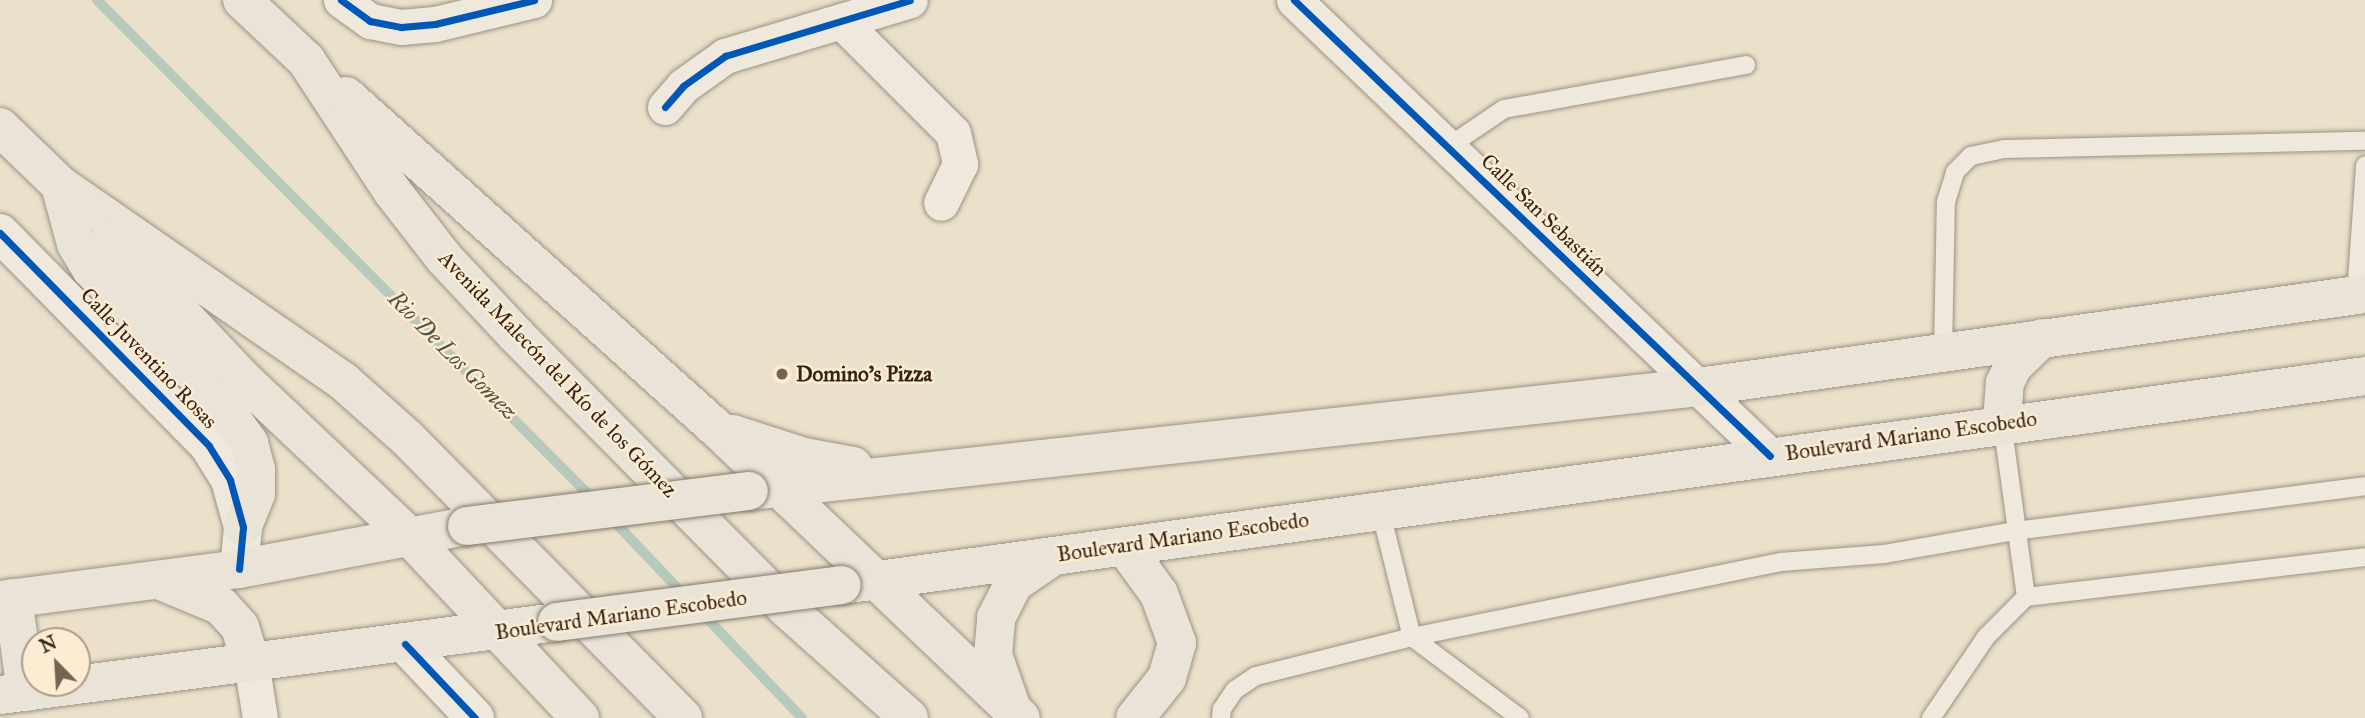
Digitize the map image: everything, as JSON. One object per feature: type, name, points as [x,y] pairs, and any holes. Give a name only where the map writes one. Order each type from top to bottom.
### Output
[{"type":"main road","name":"Avenida Malecón del Río de los Gómez","points":[[242,0],[306,60],[392,191],[444,258],[786,608],[909,718]]},
{"type":"main road","points":[[306,60],[713,425],[764,488],[858,583],[1017,715]]},
{"type":"main road","points":[[0,127],[60,186],[243,379],[409,536],[580,718]]},
{"type":"main road","points":[[60,186],[76,244],[91,269],[215,395],[249,443],[256,469],[256,494],[243,527]]},
{"type":"main road","points":[[60,186],[343,381],[408,439],[683,718]]},
{"type":"main road","points":[[13,693],[6,599],[239,569],[467,526],[900,471],[1698,387],[2360,294]]},
{"type":"main road","points":[[2002,422],[2005,383],[2013,366],[2042,338]]},
{"type":"main road","name":"Boulevard Mariano Escobedo","points":[[13,693],[858,583],[1063,552],[1125,547],[2002,422],[2365,376]]},
{"type":"main road","points":[[713,425],[804,457],[900,471]]},
{"type":"main road","points":[[1125,547],[1159,594],[1177,643],[1167,678],[1135,718]]},
{"type":"main road","points":[[1017,715],[993,655],[996,618],[1003,599],[1025,571],[1063,552]]},
{"type":"main road","points":[[154,579],[221,606],[240,627],[251,662]]},
{"type":"street","points":[[341,0],[370,21],[401,27],[435,24],[534,0]]},
{"type":"street","points":[[665,107],[683,86],[725,55],[910,0]]},
{"type":"street","name":"Calle San Sebastián","points":[[1294,0],[1770,456]]},
{"type":"street","points":[[841,21],[953,133],[960,164],[941,203]]},
{"type":"street","name":"Calle Juventino Rosas","points":[[0,233],[183,414],[230,480],[243,527],[239,569]]},
{"type":"street","points":[[405,644],[475,718]]},
{"type":"street","points":[[251,662],[260,718]]},
{"type":"lane","points":[[1448,147],[1504,109],[1746,65]]},
{"type":"lane","points":[[1943,352],[1946,202],[1955,172],[1971,156],[2004,149],[2365,141]]},
{"type":"lane","points":[[2360,294],[2365,165]]},
{"type":"lane","points":[[2002,422],[2026,597]]},
{"type":"lane","points":[[1221,718],[1222,709],[1235,690],[1256,676],[1298,663],[1412,637],[1782,562],[1884,554],[2015,531],[2365,486]]},
{"type":"lane","points":[[1380,509],[1412,637],[1520,718]]},
{"type":"lane","points":[[1931,718],[1986,637],[2026,597],[2365,558]]},
{"type":"waterway","name":"Rio De Los Gomez","points":[[97,0],[596,502]]},
{"type":"waterway","name":"Rio De Los Gomez","points":[[609,516],[685,596]]},
{"type":"waterway","name":"Rio De Los Gomez","points":[[701,612],[802,718]]},
{"type":"cycle path","points":[[341,0],[370,21],[401,27],[435,24],[534,0]]},
{"type":"cycle path","points":[[665,107],[683,86],[725,56],[910,0]]},
{"type":"cycle path","points":[[1294,0],[1770,456]]},
{"type":"cycle path","points":[[0,233],[209,446],[230,480],[243,527],[239,569]]},
{"type":"cycle path","points":[[405,644],[475,718]]},
{"type":"place","name":"Domino's Pizza","points":[[782,374]]}]
